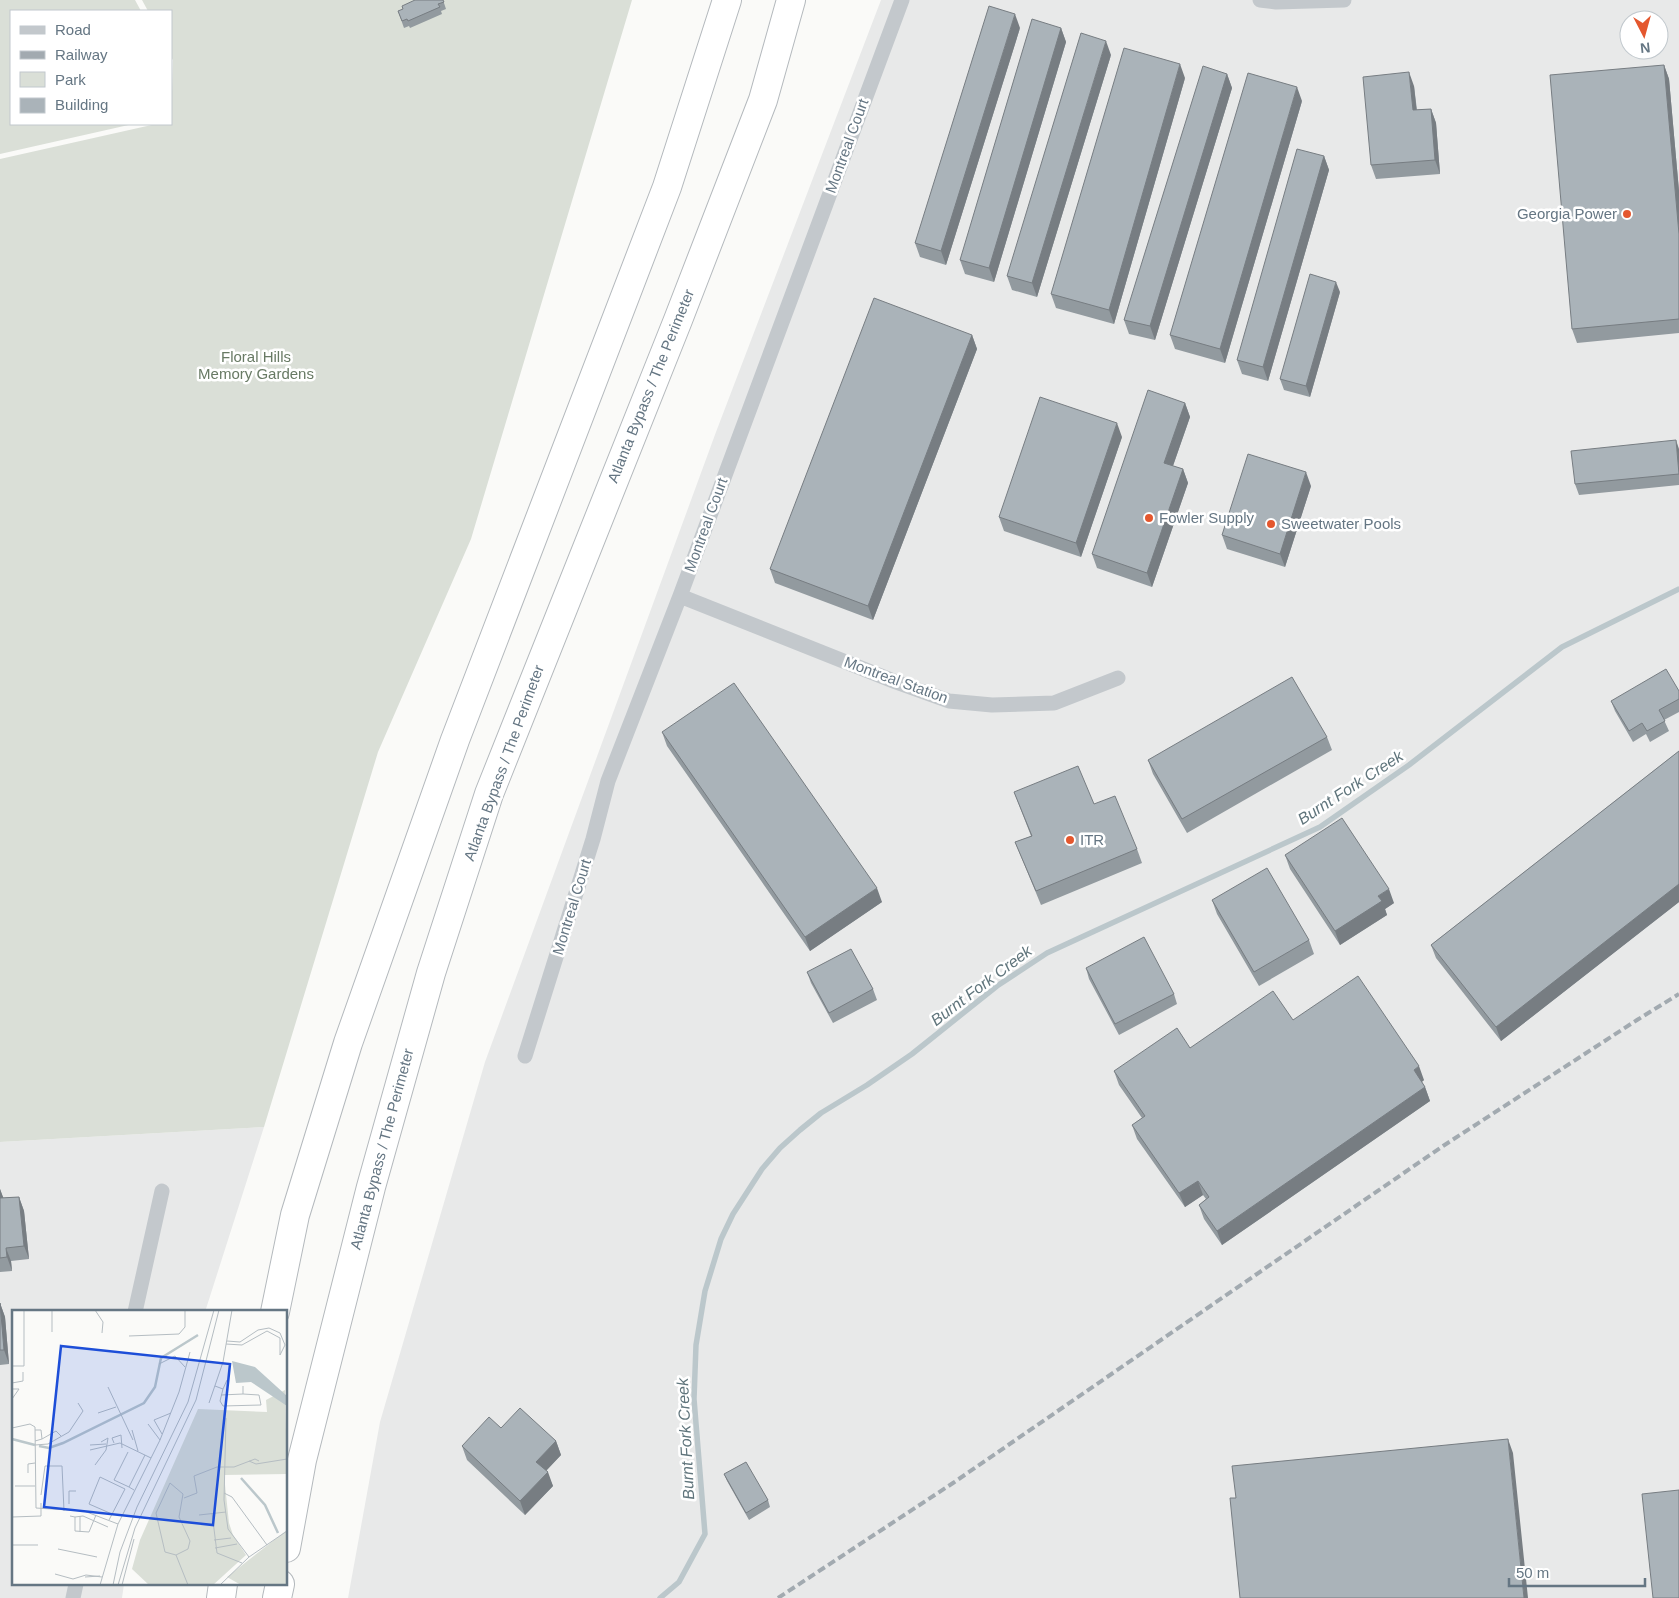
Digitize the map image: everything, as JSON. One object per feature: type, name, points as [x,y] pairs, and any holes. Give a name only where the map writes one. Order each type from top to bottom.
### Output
[{"type":"highway","points":[[275,1310],[295,1215],[348,1042],[455,740],[667,187],[727,0]]},
{"type":"highway","name":"Atlanta Bypass / The Perimeter","points":[[288,1537],[302,1460],[371,1187],[431,974],[486,804],[763,100],[791,0]]},
{"type":"street","name":"Montreal Court","points":[[525,1056],[593,839],[608,781],[680,596],[902,0]]},
{"type":"street","points":[[1260,0],[1276,2],[1344,0]]},
{"type":"street","name":"Montreal Station","points":[[680,596],[949,701],[992,705],[1054,703],[1118,678]]},
{"type":"street","points":[[135,1310],[162,1191]]},
{"type":"shaded area","points":[[881,0],[1679,0],[1679,1598],[348,1598],[380,1422],[485,1062],[716,432]]},
{"type":"shaded area","points":[[264,1127],[206,1310],[12,1310],[12,1586],[124,1586],[122,1598],[0,1598],[0,1142]]},
{"type":"green space","points":[[0,0],[135,0],[140,10],[10,10],[10,125],[129,125],[0,154]]},
{"type":"green space","name":"Floral Hills Memory Gardens","points":[[142,0],[632,0],[471,539],[378,752],[264,1127],[0,1142],[0,159],[152,125],[172,125],[172,10],[147,10]]},
{"type":"building","points":[[415,0],[443,0],[444,2],[438,4],[440,7],[408,21],[407,19],[402,21],[398,11],[403,9],[402,6]]},
{"type":"building","points":[[989,6],[1015,14],[941,251],[915,243]]},
{"type":"building","points":[[1032,19],[1061,28],[989,268],[960,260]]},
{"type":"building","points":[[1081,33],[1106,41],[1032,283],[1007,276]]},
{"type":"building","points":[[1124,48],[1180,64],[1109,310],[1051,294]]},
{"type":"building","points":[[1664,65],[1679,234],[1679,319],[1572,329],[1550,75]]},
{"type":"building","points":[[1203,66],[1227,74],[1150,326],[1124,320]]},
{"type":"building","points":[[1409,72],[1413,110],[1431,109],[1435,160],[1371,165],[1363,77]]},
{"type":"building","points":[[1248,73],[1297,87],[1220,349],[1170,335]]},
{"type":"building","points":[[1297,149],[1324,156],[1263,367],[1237,360]]},
{"type":"building","points":[[1310,274],[1336,282],[1306,386],[1280,379]]},
{"type":"building","points":[[874,298],[972,335],[868,606],[770,569]]},
{"type":"building","points":[[1148,390],[1185,403],[1164,463],[1183,469],[1147,573],[1092,554]]},
{"type":"building","points":[[1040,397],[1117,423],[1076,543],[999,517]]},
{"type":"building","points":[[1676,440],[1679,474],[1575,484],[1571,451]]},
{"type":"building","points":[[1248,454],[1306,472],[1280,554],[1222,535]]},
{"type":"building","points":[[1666,669],[1679,691],[1679,699],[1659,710],[1665,721],[1647,731],[1642,723],[1629,731],[1611,701]]},
{"type":"building","points":[[1292,677],[1327,737],[1182,819],[1148,760]]},
{"type":"building","points":[[734,683],[877,888],[805,937],[662,732]]},
{"type":"building","points":[[1679,751],[1679,884],[1496,1027],[1431,945]]},
{"type":"building","points":[[1078,766],[1094,804],[1115,796],[1137,849],[1036,891],[1015,842],[1032,836],[1014,792]]},
{"type":"building","points":[[1342,818],[1389,889],[1378,896],[1382,901],[1335,931],[1285,855]]},
{"type":"building","points":[[1267,868],[1309,940],[1254,972],[1212,900]]},
{"type":"building","points":[[1144,937],[1174,994],[1115,1024],[1086,968]]},
{"type":"building","points":[[851,949],[873,989],[829,1013],[807,972]]},
{"type":"building","points":[[1358,976],[1419,1066],[1414,1070],[1425,1087],[1217,1231],[1199,1205],[1209,1197],[1198,1181],[1179,1193],[1132,1125],[1145,1116],[1114,1071],[1177,1028],[1190,1048],[1273,991],[1293,1020]]},
{"type":"building","points":[[19,1197],[24,1246],[6,1248],[7,1257],[0,1258],[0,1198]]},
{"type":"building","points":[[0,1303],[4,1350],[0,1350]]},
{"type":"building","points":[[520,1408],[556,1441],[536,1462],[548,1472],[520,1501],[462,1446],[489,1417],[501,1428]]},
{"type":"building","points":[[1508,1439],[1524,1598],[1240,1598],[1230,1498],[1236,1498],[1232,1466]]},
{"type":"building","points":[[746,1462],[768,1500],[746,1513],[724,1474]]},
{"type":"building","points":[[1679,1490],[1679,1598],[1653,1598],[1642,1494]]},
{"type":"waterway","name":"Burnt Fork Creek","points":[[660,1598],[679,1582],[705,1534],[694,1399],[696,1345],[705,1291],[721,1239],[733,1214],[762,1169],[780,1148],[821,1113],[867,1085],[912,1054],[997,986],[1047,953],[1320,827],[1409,765],[1562,647],[1679,589]]},
{"type":"railway","points":[[778,1598],[953,1483],[1443,1146],[1679,994]]},
{"type":"place","name":"Georgia Power","points":[[1627,214]]},
{"type":"place","name":"Fowler Supply","points":[[1149,518]]},
{"type":"place","name":"Sweetwater Pools","points":[[1271,524]]},
{"type":"place","name":"ITR","points":[[1070,840]]}]
